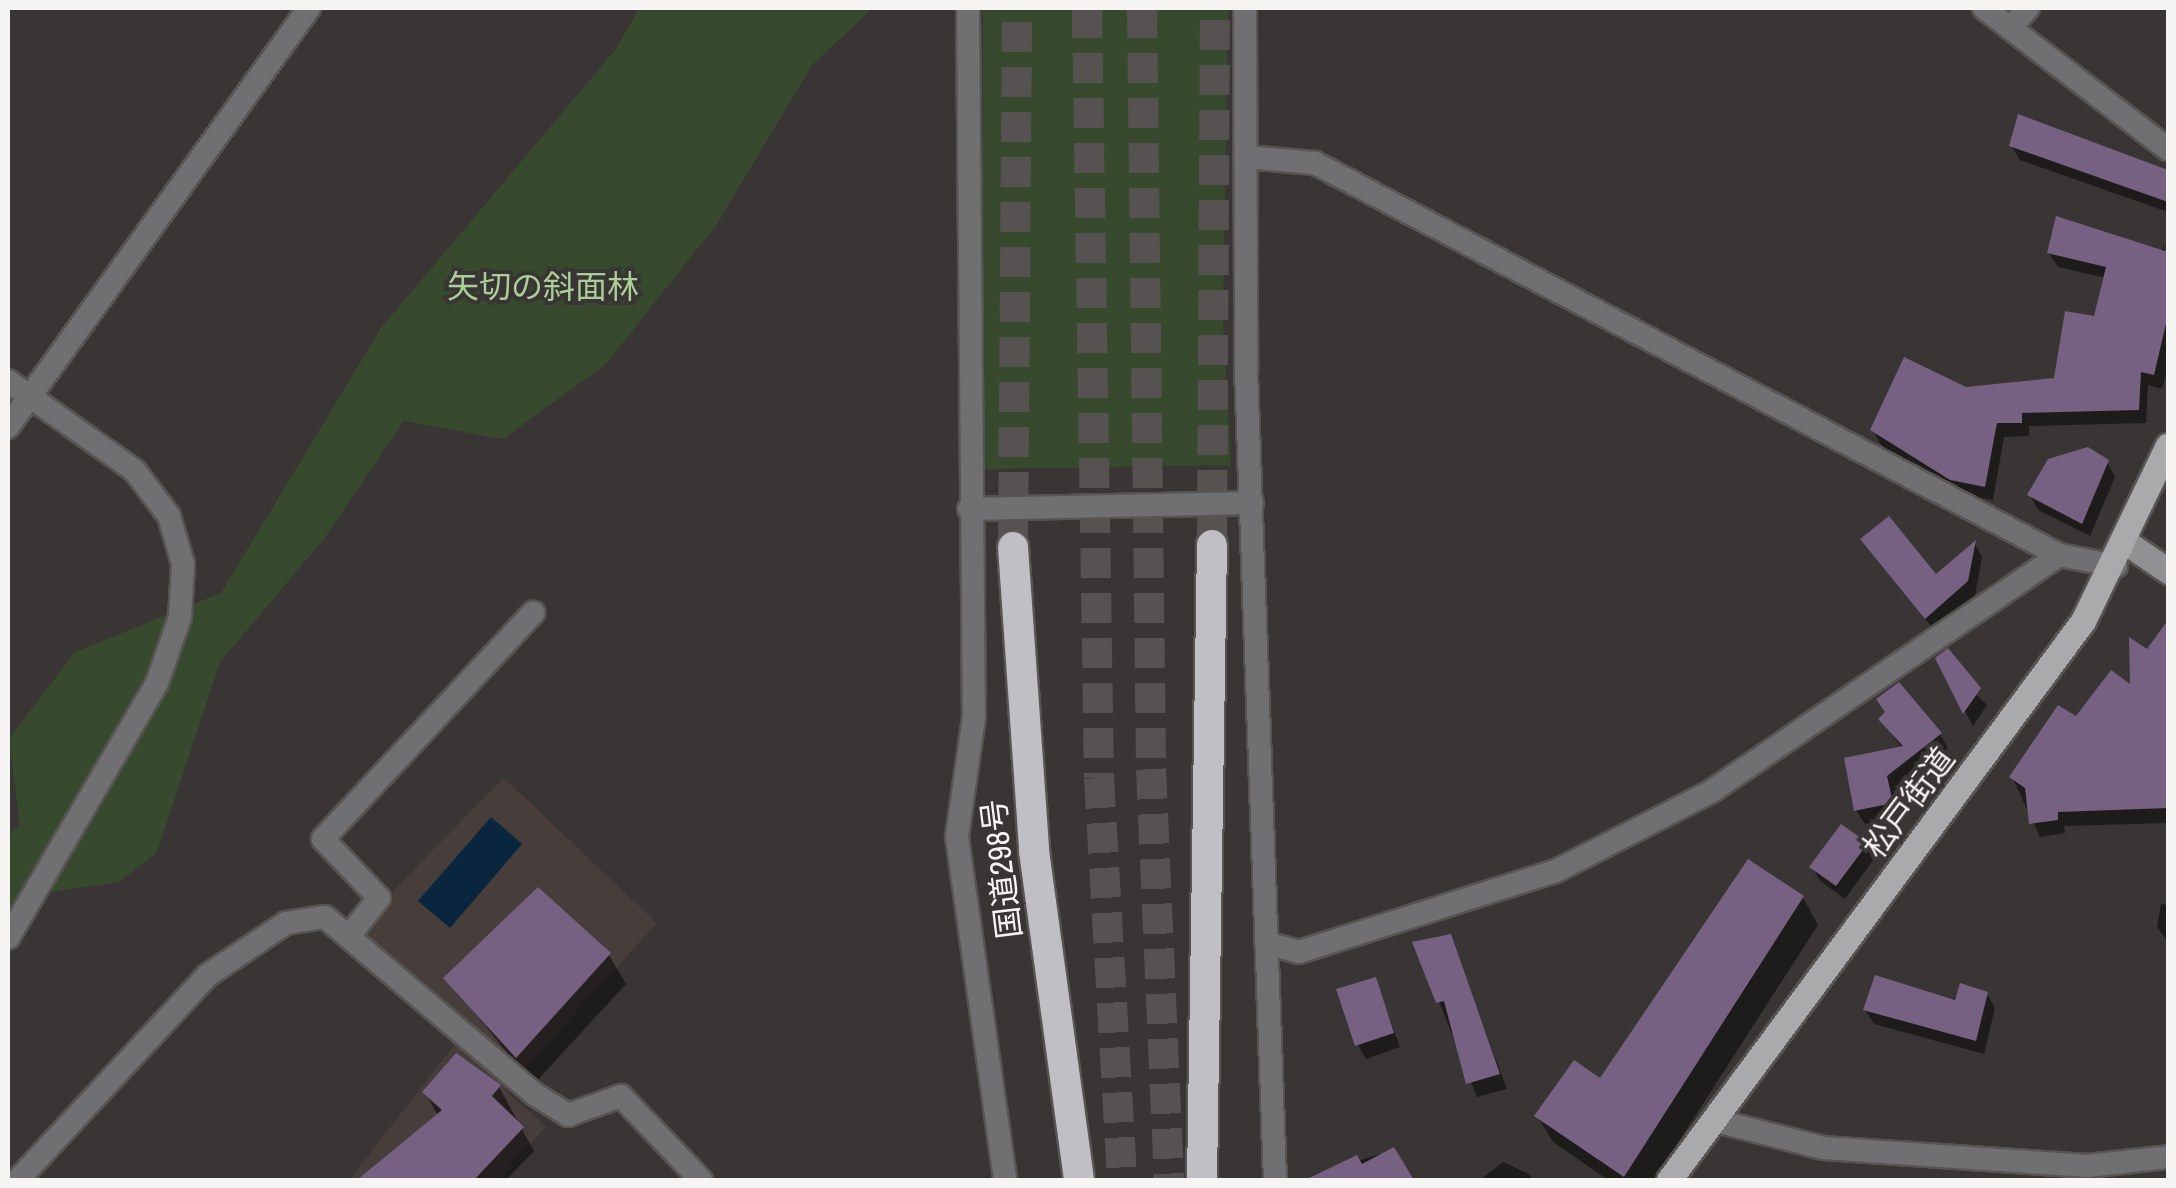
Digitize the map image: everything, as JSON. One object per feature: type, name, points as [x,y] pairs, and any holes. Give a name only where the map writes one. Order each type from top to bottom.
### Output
[{"type":"highway","points":[[1202,1180],[1212,545]]},
{"type":"highway","name":"国道298号","points":[[1014,547],[1034,851],[1079,1180]]},
{"type":"main road","name":"松戸街道","points":[[1668,1180],[2122,554],[2168,445]]},
{"type":"street","points":[[8,427],[32,399],[309,8]]},
{"type":"street","points":[[968,8],[969,509],[974,716],[957,838],[998,1178]]},
{"type":"street","points":[[1245,8],[1252,503],[1275,1180]]},
{"type":"street","points":[[1984,8],[2168,149]]},
{"type":"street","points":[[2010,28],[2028,8]]},
{"type":"street","points":[[1246,157],[1315,163],[2059,555],[2122,554],[2168,571]]},
{"type":"street","points":[[8,381],[136,471],[176,532],[183,588],[158,683],[8,938]]},
{"type":"street","points":[[969,509],[1252,503]]},
{"type":"street","points":[[1266,943],[1299,952],[1374,932],[1638,833],[1788,743],[2059,555]]},
{"type":"street","points":[[352,931],[379,898],[323,839],[534,613]]},
{"type":"street","points":[[18,1180],[208,976],[286,923],[326,917],[352,931],[536,1095],[568,1115],[621,1096],[702,1180]]},
{"type":"street","points":[[1714,1120],[1824,1148],[2087,1166],[2168,1157]]},
{"type":"shaded area","points":[[504,778],[657,923],[505,1090],[546,1127],[496,1180],[349,1180],[459,1039],[353,931]]},
{"type":"green space","name":"矢切の斜面林","points":[[639,8],[873,8],[812,65],[717,224],[606,364],[503,439],[404,421],[324,539],[220,662],[157,852],[119,882],[44,893],[8,921],[8,835],[20,825],[9,739],[75,652],[221,593],[381,328],[616,49]]},
{"type":"green space","points":[[983,8],[1228,8],[1223,321],[1231,465],[982,469]]},
{"type":"water","points":[[491,817],[522,844],[450,928],[418,901]]},
{"type":"building","points":[[2018,114],[2168,170],[2168,202],[2009,146]]},
{"type":"building","points":[[2056,216],[2168,252],[2168,315],[2154,375],[2141,372],[2139,410],[2022,413],[2022,423],[1997,423],[1985,487],[1950,480],[1870,430],[1904,357],[1966,387],[2054,378],[2065,311],[2094,316],[2106,267],[2047,253]]},
{"type":"building","points":[[2088,447],[2109,460],[2082,524],[2027,495],[2048,459]]},
{"type":"building","points":[[1889,516],[1936,574],[1976,540],[1968,581],[1925,619],[1860,539]]},
{"type":"building","points":[[2168,620],[2168,808],[2058,812],[2058,820],[2029,824],[2025,788],[2009,777],[2058,705],[2076,716],[2111,670],[2130,684],[2129,637],[2147,649]]},
{"type":"building","points":[[1948,648],[1981,688],[1963,714],[1935,658]]},
{"type":"building","points":[[1899,682],[1942,733],[1887,776],[1893,803],[1854,811],[1844,758],[1903,746],[1878,719],[1885,712],[1876,699]]},
{"type":"building","points":[[1841,824],[1868,843],[1836,886],[1809,867]]},
{"type":"building","points":[[1748,859],[1804,896],[1624,1177],[1534,1116],[1574,1060],[1600,1078]]},
{"type":"building","points":[[538,887],[611,953],[516,1058],[443,978]]},
{"type":"building","points":[[1451,934],[1500,1074],[1466,1084],[1444,1001],[1436,1003],[1412,942]]},
{"type":"building","points":[[1875,975],[1955,1000],[1960,983],[1988,992],[1976,1041],[1863,1010]]},
{"type":"building","points":[[1376,977],[1394,1033],[1355,1046],[1336,989]]},
{"type":"building","points":[[456,1053],[501,1085],[492,1096],[524,1127],[474,1180],[357,1180],[442,1110],[422,1092]]},
{"type":"building","points":[[1394,1147],[1414,1180],[1305,1180],[1357,1155],[1362,1164]]},
{"type":"tunnel","points":[[1013,547],[1017,8]]},
{"type":"tunnel","points":[[1087,8],[1099,778],[1122,1180]]},
{"type":"tunnel","points":[[1142,8],[1151,769],[1169,1180]]},
{"type":"tunnel","points":[[1212,545],[1215,8]]}]
